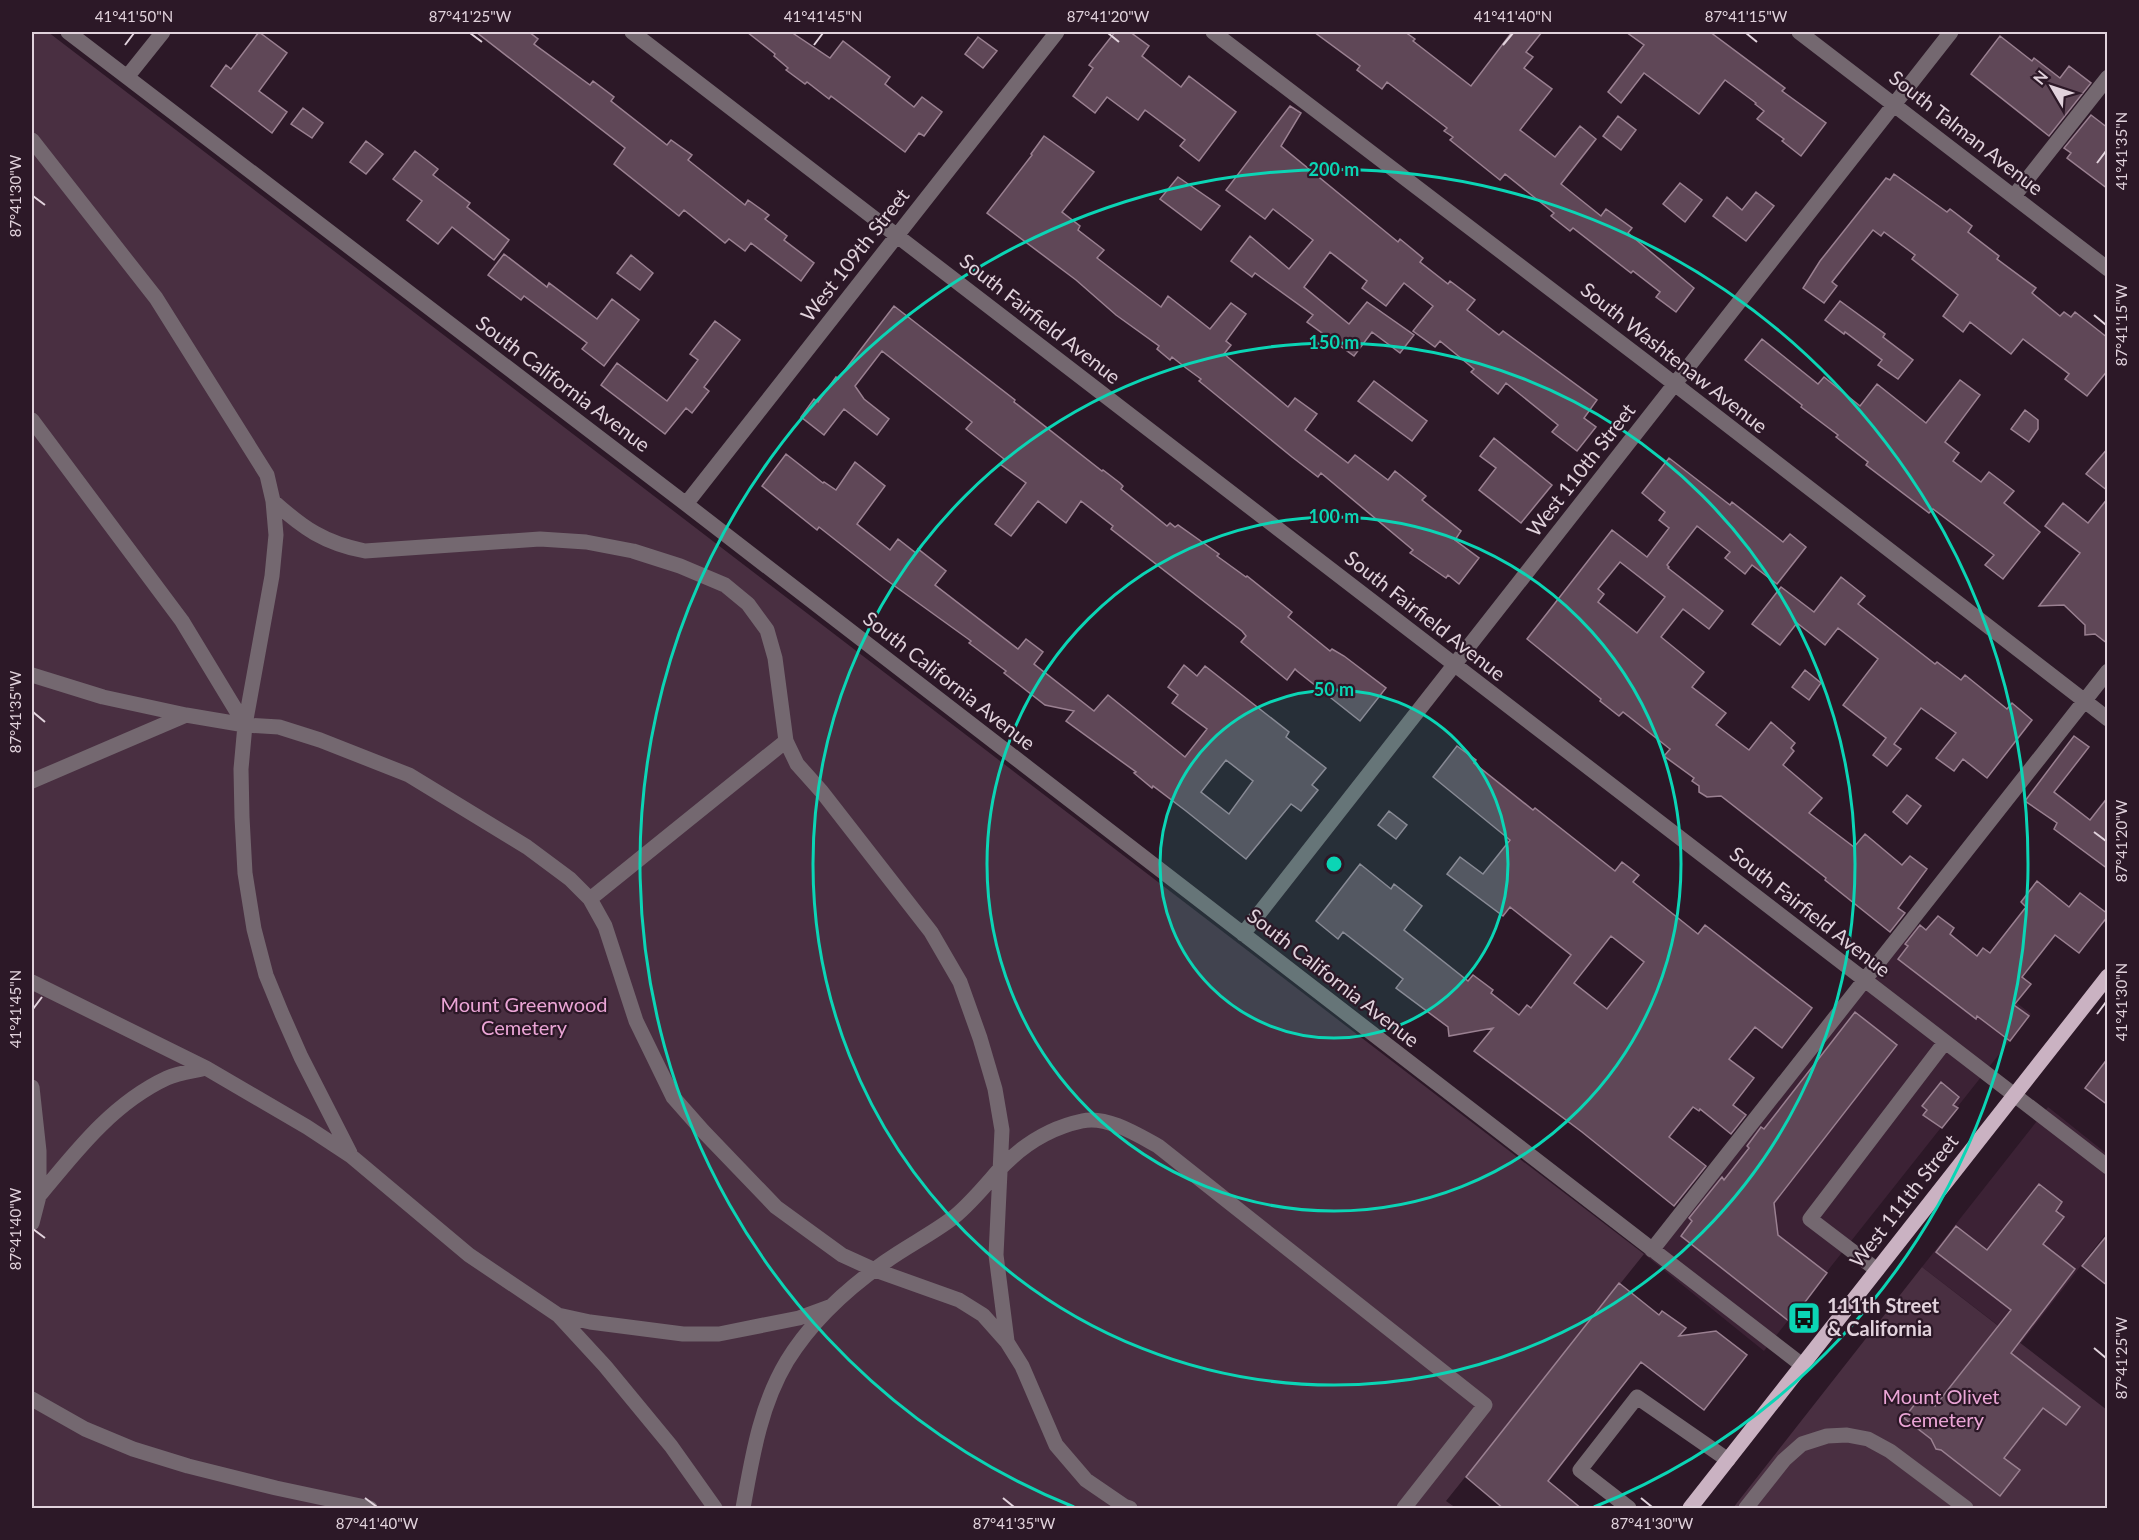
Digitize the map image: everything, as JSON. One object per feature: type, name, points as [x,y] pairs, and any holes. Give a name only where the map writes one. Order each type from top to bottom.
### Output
[{"type":"main road","name":"West 111th Street","points":[[1690,1509],[2014,1095],[2106,982]]},
{"type":"street","name":"South California Avenue","points":[[68,32],[686,504],[1802,1365]]},
{"type":"street","points":[[127,77],[163,32]]},
{"type":"street","name":"South Fairfield Avenue","points":[[632,32],[2108,1167]]},
{"type":"street","name":"West 109th Street","points":[[686,504],[1057,32]]},
{"type":"street","name":"South Washtenaw Avenue","points":[[1213,32],[2108,719]]},
{"type":"street","name":"South Talman Avenue","points":[[1799,32],[2108,269]]},
{"type":"street","name":"West 110th Street","points":[[1242,934],[1952,32]]},
{"type":"street","points":[[2014,196],[2108,76]]},
{"type":"street","points":[[32,140],[156,298],[267,475],[273,501],[276,535],[272,576],[245,725],[241,769],[245,873],[254,929],[266,975],[301,1057],[351,1156]]},
{"type":"street","points":[[32,420],[182,621],[245,725]]},
{"type":"street","points":[[273,501],[308,529],[341,546],[365,551],[540,538],[586,542],[633,551],[680,566],[725,585],[748,604],[767,630],[775,658],[786,741],[797,764],[822,792],[931,932],[960,982],[981,1038],[995,1089],[1002,1130],[996,1255],[1007,1342]]},
{"type":"street","points":[[1652,1250],[2108,671]]},
{"type":"street","points":[[32,675],[103,697],[186,715],[245,725],[279,727],[320,740],[410,776],[527,847],[570,879],[590,899],[605,926],[636,1020],[673,1097],[776,1207],[842,1255],[875,1270],[959,1300],[983,1315],[1007,1342],[1022,1366],[1056,1445],[1086,1480],[1130,1509]]},
{"type":"street","points":[[32,781],[186,715]]},
{"type":"street","points":[[590,899],[786,741]]},
{"type":"street","points":[[32,982],[206,1068],[307,1127],[351,1156],[470,1255],[558,1316],[605,1366],[644,1413],[716,1509]]},
{"type":"street","points":[[1877,1270],[1810,1219],[1945,1042]]},
{"type":"street","points":[[39,1196],[101,1124],[135,1097],[168,1077],[206,1068]]},
{"type":"street","points":[[32,1087],[39,1151],[39,1196],[32,1223]]},
{"type":"street","points":[[743,1509],[759,1428],[772,1391],[793,1353],[812,1327],[875,1270],[955,1216],[1012,1157],[1048,1131],[1085,1120],[1119,1125],[1158,1146],[1485,1405],[1404,1509]]},
{"type":"street","points":[[558,1316],[664,1332],[719,1334],[799,1318],[834,1305]]},
{"type":"street","points":[[1629,1509],[1580,1470],[1637,1397],[1728,1460]]},
{"type":"street","points":[[32,1399],[85,1429],[132,1449],[188,1466],[370,1509]]},
{"type":"street","points":[[1746,1509],[1784,1460],[1802,1444],[1827,1436],[1848,1435],[1868,1439],[1890,1450],[1966,1509]]},
{"type":"shaded area","points":[[1909,919],[2031,1014],[1764,1351],[1644,1254]]},
{"type":"shaded area","points":[[2048,1107],[2107,1154],[2107,1232],[2021,1343],[1922,1267]]},
{"type":"green space","name":"Mount Greenwood Cemetery","points":[[32,32],[48,32],[1644,1254],[1446,1501],[1456,1508],[32,1508]]},
{"type":"green space","name":"Mount Olivet Cemetery","points":[[1922,1267],[2107,1410],[2107,1508],[1733,1508]]},
{"type":"building","points":[[259,32],[287,53],[259,91],[287,112],[272,133],[211,86],[226,65],[231,69]]},
{"type":"building","points":[[476,32],[529,32],[538,39],[534,44],[590,85],[593,81],[614,97],[611,101],[667,145],[671,140],[692,155],[688,160],[745,205],[748,200],[769,215],[765,219],[787,236],[784,240],[814,263],[801,281],[751,243],[745,251],[729,239],[725,243],[684,210],[679,216],[614,164],[625,148]]},
{"type":"building","points":[[747,32],[791,32],[830,58],[843,41],[890,77],[885,84],[914,107],[922,97],[942,112],[924,136],[919,133],[905,152],[831,96],[829,99],[786,70],[788,68],[774,56],[775,54]]},
{"type":"building","points":[[1115,32],[1130,32],[1149,46],[1142,56],[1181,87],[1189,76],[1236,112],[1199,161],[1180,146],[1185,140],[1145,110],[1138,120],[1107,97],[1095,113],[1073,96],[1093,68],[1089,65]]},
{"type":"building","points":[[1314,32],[1405,32],[1415,39],[1413,41],[1471,86],[1512,32],[1542,32],[1526,52],[1533,57],[1524,68],[1552,89],[1520,130],[1555,157],[1580,126],[1596,139],[1561,184],[1601,216],[1606,209],[1632,228],[1628,233],[1694,288],[1676,312],[1656,297],[1660,292],[1633,271],[1631,273],[1573,228],[1570,231],[1551,216],[1554,213],[1505,174],[1500,180],[1450,140],[1453,137],[1444,131],[1447,128],[1387,82],[1382,89],[1357,70],[1360,66]]},
{"type":"building","points":[[1626,32],[1710,32],[1785,88],[1782,91],[1826,123],[1801,156],[1782,141],[1784,139],[1757,119],[1764,111],[1756,103],[1725,80],[1699,114],[1644,73],[1621,103],[1608,92],[1644,45]]},
{"type":"building","points":[[2000,36],[2032,61],[2034,58],[2060,78],[2069,66],[2091,83],[2049,136],[1971,74]]},
{"type":"building","points":[[978,37],[997,51],[983,68],[965,54]]},
{"type":"building","points":[[1290,106],[1301,113],[1281,146],[1398,242],[1400,239],[1423,258],[1420,262],[1448,284],[1450,281],[1475,300],[1467,310],[1499,335],[1503,331],[1597,400],[1584,418],[1596,427],[1577,451],[1552,432],[1558,425],[1506,383],[1498,394],[1471,372],[1474,369],[1440,341],[1435,347],[1413,331],[1433,306],[1404,283],[1386,306],[1362,288],[1367,281],[1330,252],[1304,287],[1349,324],[1367,302],[1414,335],[1400,353],[1372,332],[1354,356],[1307,322],[1313,315],[1255,273],[1252,277],[1231,261],[1250,236],[1289,269],[1313,240],[1273,209],[1265,219],[1226,190]]},
{"type":"building","points":[[303,108],[323,123],[312,138],[291,124]]},
{"type":"building","points":[[2091,115],[2108,128],[2108,189],[2067,158],[2071,153],[2064,148]]},
{"type":"building","points":[[1618,116],[1636,130],[1621,150],[1603,136]]},
{"type":"building","points":[[1044,136],[1094,172],[1062,212],[1080,226],[1078,230],[1104,250],[1097,258],[1161,307],[1168,296],[1210,329],[1231,303],[1246,314],[1226,341],[1231,345],[1224,354],[1288,407],[1295,398],[1317,414],[1305,430],[1348,463],[1355,455],[1388,480],[1395,471],[1426,496],[1422,500],[1461,531],[1455,540],[1479,558],[1459,584],[1448,575],[1446,578],[1410,553],[1413,550],[1321,473],[1318,477],[1292,457],[1199,381],[1201,379],[1172,357],[1170,360],[1157,349],[1159,346],[987,213]]},
{"type":"building","points":[[366,141],[383,154],[366,174],[350,162]]},
{"type":"building","points":[[415,151],[438,169],[433,175],[470,203],[467,207],[509,240],[494,260],[452,227],[438,244],[407,220],[422,201],[393,179]]},
{"type":"building","points":[[1894,174],[1947,212],[1950,209],[1972,226],[1968,232],[1999,256],[1997,259],[2036,288],[2032,293],[2060,316],[2064,312],[2071,317],[2075,312],[2108,338],[2108,370],[2087,396],[2065,379],[2069,374],[2023,339],[2011,354],[1970,322],[1963,332],[1943,316],[1958,295],[1912,259],[1915,255],[1884,232],[1881,236],[1873,230],[1832,282],[1837,286],[1824,303],[1803,288],[1820,261],[1886,178],[1890,180]]},
{"type":"building","points":[[1178,177],[1220,206],[1201,230],[1160,199]]},
{"type":"building","points":[[1680,183],[1702,200],[1685,222],[1663,204]]},
{"type":"building","points":[[1756,192],[1774,206],[1746,241],[1713,216],[1727,197],[1742,210]]},
{"type":"building","points":[[504,254],[547,287],[549,283],[597,319],[612,299],[639,320],[604,366],[582,349],[587,343],[524,296],[521,300],[488,275]]},
{"type":"building","points":[[631,255],[653,273],[640,290],[617,273]]},
{"type":"building","points":[[1840,301],[1885,334],[1883,337],[1913,360],[1898,379],[1878,365],[1882,360],[1825,320]]},
{"type":"building","points":[[894,306],[1120,483],[1123,486],[1121,489],[1167,526],[1170,523],[1175,527],[1178,525],[1219,554],[1217,556],[1247,576],[1292,612],[1288,617],[1330,651],[1332,649],[1344,656],[1386,688],[1360,721],[1295,669],[1287,680],[1241,642],[1246,636],[1242,631],[1111,529],[1113,526],[1081,501],[1066,523],[1038,501],[1011,536],[995,524],[1026,483],[1000,464],[1004,459],[966,429],[972,422],[882,351],[855,386],[864,399],[889,419],[877,435],[844,409],[824,435],[801,417],[814,399],[818,402],[836,377],[838,379]]},
{"type":"building","points":[[715,321],[740,340],[704,387],[709,391],[692,413],[686,408],[665,434],[601,385],[617,363],[667,401],[698,360],[690,354]]},
{"type":"building","points":[[1762,339],[1818,384],[1824,377],[1860,406],[1877,384],[1926,423],[1960,380],[1980,395],[1945,442],[1959,453],[1953,461],[1981,482],[1989,472],[2014,491],[2004,503],[2040,532],[2003,579],[1985,565],[1994,555],[1933,509],[1929,513],[1866,465],[1868,462],[1836,437],[1838,435],[1745,360]]},
{"type":"building","points":[[1374,381],[1427,421],[1412,441],[1358,401]]},
{"type":"building","points":[[2025,410],[2038,420],[2038,429],[2029,442],[2011,429]]},
{"type":"building","points":[[1494,438],[1552,485],[1521,523],[1479,490],[1496,468],[1480,456]]},
{"type":"building","points":[[2108,448],[2108,491],[2086,474]]},
{"type":"building","points":[[786,454],[823,483],[836,490],[855,462],[885,486],[857,524],[890,550],[898,539],[916,553],[918,549],[946,571],[935,585],[1018,649],[1026,639],[1043,652],[1034,664],[1094,711],[1108,695],[1185,757],[1207,729],[1172,703],[1178,695],[1168,687],[1184,665],[1197,676],[1205,666],[1289,732],[1286,737],[1326,768],[1312,785],[1318,790],[1301,811],[1291,804],[1246,859],[1153,786],[1152,788],[1134,773],[1136,772],[1066,721],[1074,711],[1045,705],[969,643],[971,641],[885,579],[819,527],[817,530],[762,486]],"holes":[[[1226,760],[1253,781],[1229,814],[1201,792]]]},
{"type":"building","points":[[1669,458],[1730,505],[1732,502],[1783,542],[1790,534],[1806,547],[1777,584],[1752,565],[1745,574],[1725,558],[1730,552],[1697,526],[1667,565],[1723,611],[1709,629],[1683,609],[1661,637],[1704,672],[1692,687],[1726,713],[1716,725],[1749,750],[1771,722],[1795,743],[1791,748],[1794,751],[1783,765],[1822,798],[1809,813],[1854,847],[1865,834],[1902,865],[1910,856],[1927,869],[1898,908],[1905,913],[1890,932],[1825,880],[1826,878],[1721,796],[1707,797],[1699,792],[1699,786],[1692,781],[1694,778],[1664,756],[1670,749],[1623,712],[1619,716],[1527,639],[1612,530],[1647,557],[1669,528],[1659,520],[1665,512],[1642,493]],"holes":[[[1620,562],[1665,597],[1637,633],[1598,602],[1604,594],[1598,589]]]},
{"type":"building","points":[[2108,498],[2108,644],[2095,634],[2085,635],[2085,625],[2064,605],[2039,606],[2080,553],[2045,526],[2063,503],[2088,523]]},
{"type":"building","points":[[1841,577],[1865,596],[1858,604],[1935,664],[1937,662],[1961,680],[1965,675],[2007,709],[2012,703],[2032,720],[1987,778],[1963,759],[1954,771],[1936,758],[1956,733],[1921,708],[1894,744],[1901,749],[1887,766],[1873,755],[1886,738],[1843,705],[1878,659],[1838,628],[1825,645],[1797,623],[1780,645],[1752,624],[1781,587],[1814,612]]},
{"type":"building","points":[[1805,670],[1821,683],[1809,700],[1792,687]]},
{"type":"building","points":[[2074,736],[2089,747],[2054,792],[2090,820],[2108,797],[2108,869],[2054,829],[2057,823],[2025,801]]},
{"type":"building","points":[[1457,746],[1476,760],[1474,763],[1533,810],[1535,808],[1615,871],[1622,862],[1639,875],[1633,882],[1698,934],[1705,925],[1812,1008],[1782,1048],[1755,1027],[1729,1059],[1754,1078],[1733,1105],[1746,1115],[1731,1134],[1700,1109],[1699,1111],[1693,1107],[1669,1137],[1706,1166],[1674,1206],[1582,1132],[1474,1051],[1493,1028],[1449,1036],[1448,1027],[1396,988],[1403,979],[1343,932],[1338,939],[1316,921],[1360,864],[1391,889],[1394,884],[1422,906],[1404,930],[1468,981],[1473,975],[1493,990],[1491,993],[1519,1015],[1527,1005],[1531,1008],[1571,955],[1510,907],[1503,916],[1447,874],[1460,857],[1483,874],[1510,840],[1433,777]],"holes":[[[1611,936],[1644,962],[1607,1009],[1574,983]]]},
{"type":"building","points":[[1907,795],[1921,806],[1907,824],[1893,812]]},
{"type":"building","points":[[1389,811],[1407,825],[1396,839],[1378,825]]},
{"type":"building","points":[[2037,881],[2069,907],[2080,893],[2108,916],[2079,953],[2055,935],[2022,977],[2031,984],[2014,1005],[2029,1016],[2010,1041],[1977,1016],[1976,1019],[1898,959],[1908,946],[1905,944],[1920,925],[1926,930],[1938,916],[1954,928],[1950,934],[1977,956],[1983,948],[1990,953],[2026,907],[2021,902]]},
{"type":"building","points":[[1855,1012],[1897,1045],[1774,1203],[1778,1235],[1827,1273],[1790,1322],[1681,1236],[1692,1221],[1689,1218],[1722,1177],[1724,1180],[1749,1148],[1747,1146],[1761,1127],[1764,1129]]},
{"type":"building","points":[[2108,1058],[2108,1105],[2085,1088]]},
{"type":"building","points":[[1941,1082],[1959,1097],[1953,1105],[1958,1108],[1942,1128],[1923,1115],[1927,1110],[1922,1106]]},
{"type":"building","points":[[2039,1184],[2062,1202],[2056,1211],[2064,1217],[2043,1244],[2075,1269],[2011,1353],[2080,1407],[2066,1425],[2043,1408],[2004,1458],[2020,1470],[2000,1496],[1941,1450],[1936,1449],[1931,1439],[1904,1418],[1922,1395],[1935,1406],[2011,1310],[1936,1252],[1956,1226],[1987,1250]]},
{"type":"building","points":[[2108,1234],[2108,1286],[2082,1266]]},
{"type":"building","points":[[1619,1283],[1659,1315],[1662,1311],[1686,1328],[1679,1336],[1716,1331],[1747,1355],[1704,1410],[1641,1362],[1548,1481],[1582,1509],[1504,1509],[1466,1477]]},
{"type":"place","name":"111th Street & California","points":[[1804,1318]]}]
